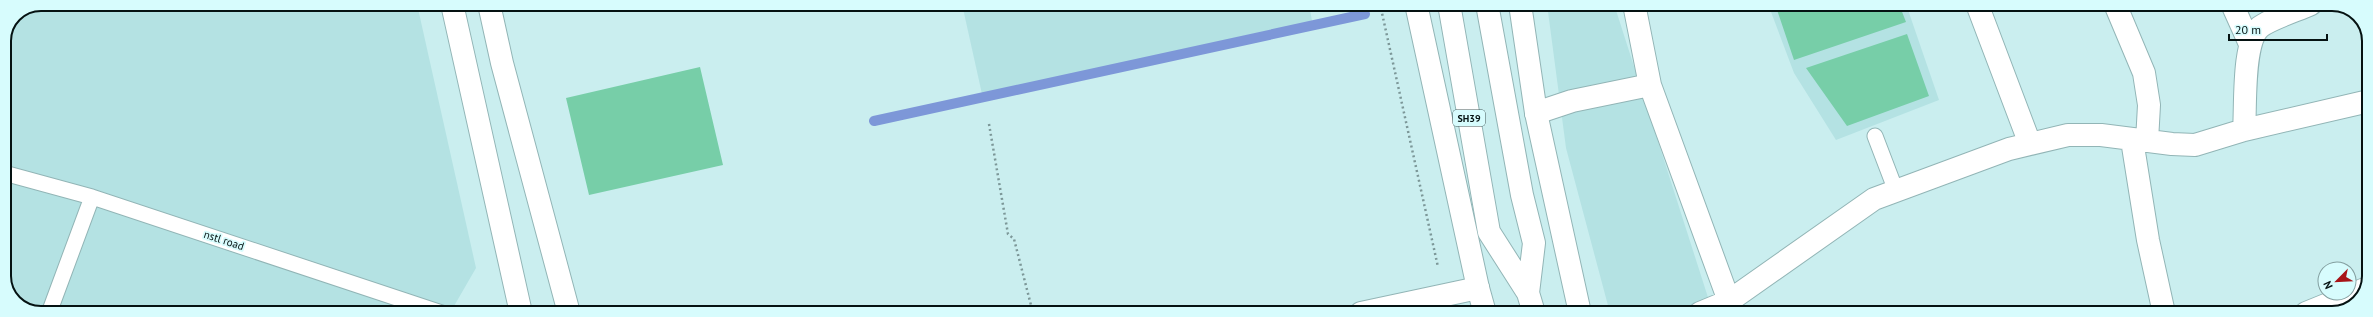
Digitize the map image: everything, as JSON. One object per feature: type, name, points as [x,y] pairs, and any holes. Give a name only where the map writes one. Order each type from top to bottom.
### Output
[{"type":"street","points":[[454,11],[519,306]]},
{"type":"street","points":[[491,11],[502,63],[567,306]]},
{"type":"street","points":[[1418,11],[1483,306]]},
{"type":"street","name":"SH39","points":[[1450,11],[1489,232],[1531,303]]},
{"type":"street","name":"SH39","points":[[1488,11],[1528,220],[1534,243],[1531,303]]},
{"type":"street","points":[[1521,11],[1536,113],[1578,306]]},
{"type":"street","points":[[1635,11],[1650,85],[1731,306]]},
{"type":"street","points":[[1980,11],[2030,144]]},
{"type":"street","points":[[2119,11],[2144,73],[2148,105],[2140,140],[2148,240],[2162,306]]},
{"type":"street","points":[[2235,11],[2250,44]]},
{"type":"street","points":[[2244,130],[2250,44],[2260,27],[2295,11]]},
{"type":"street","points":[[1536,113],[1572,101],[1650,85]]},
{"type":"street","points":[[1732,306],[1874,199],[2009,149],[2068,135],[2101,135],[2195,145],[2244,130],[2362,103]]},
{"type":"street","points":[[1392,306],[1478,288]]},
{"type":"street","points":[[2323,306],[2357,292]]},
{"type":"lane","points":[[1875,136],[1896,191]]},
{"type":"lane","name":"nstl road","points":[[11,175],[92,197],[421,306]]},
{"type":"lane","points":[[52,306],[92,197]]},
{"type":"path","points":[[1381,11],[1427,224],[1445,294]]},
{"type":"path","points":[[989,124],[1008,234],[1014,239],[1031,306]]},
{"type":"shaded area","points":[[40,11],[419,11],[476,268],[454,306],[37,306],[26,302],[16,293],[13,288],[11,278],[11,40],[13,29],[24,16],[29,13]]},
{"type":"shaded area","points":[[964,11],[1310,11],[1312,21],[982,94]]},
{"type":"shaded area","points":[[1548,11],[1616,11],[1711,306],[1608,306],[1566,148]]},
{"type":"shaded area","points":[[1771,11],[1908,11],[1939,100],[1836,140],[1794,73]]},
{"type":"building","points":[[1777,11],[1902,11],[1906,22],[1794,60]]},
{"type":"building","points":[[1907,34],[1929,96],[1847,126],[1806,68]]},
{"type":"building","points":[[700,67],[723,165],[589,195],[566,98]]},
{"type":"waterway","points":[[874,121],[1365,14]]}]
